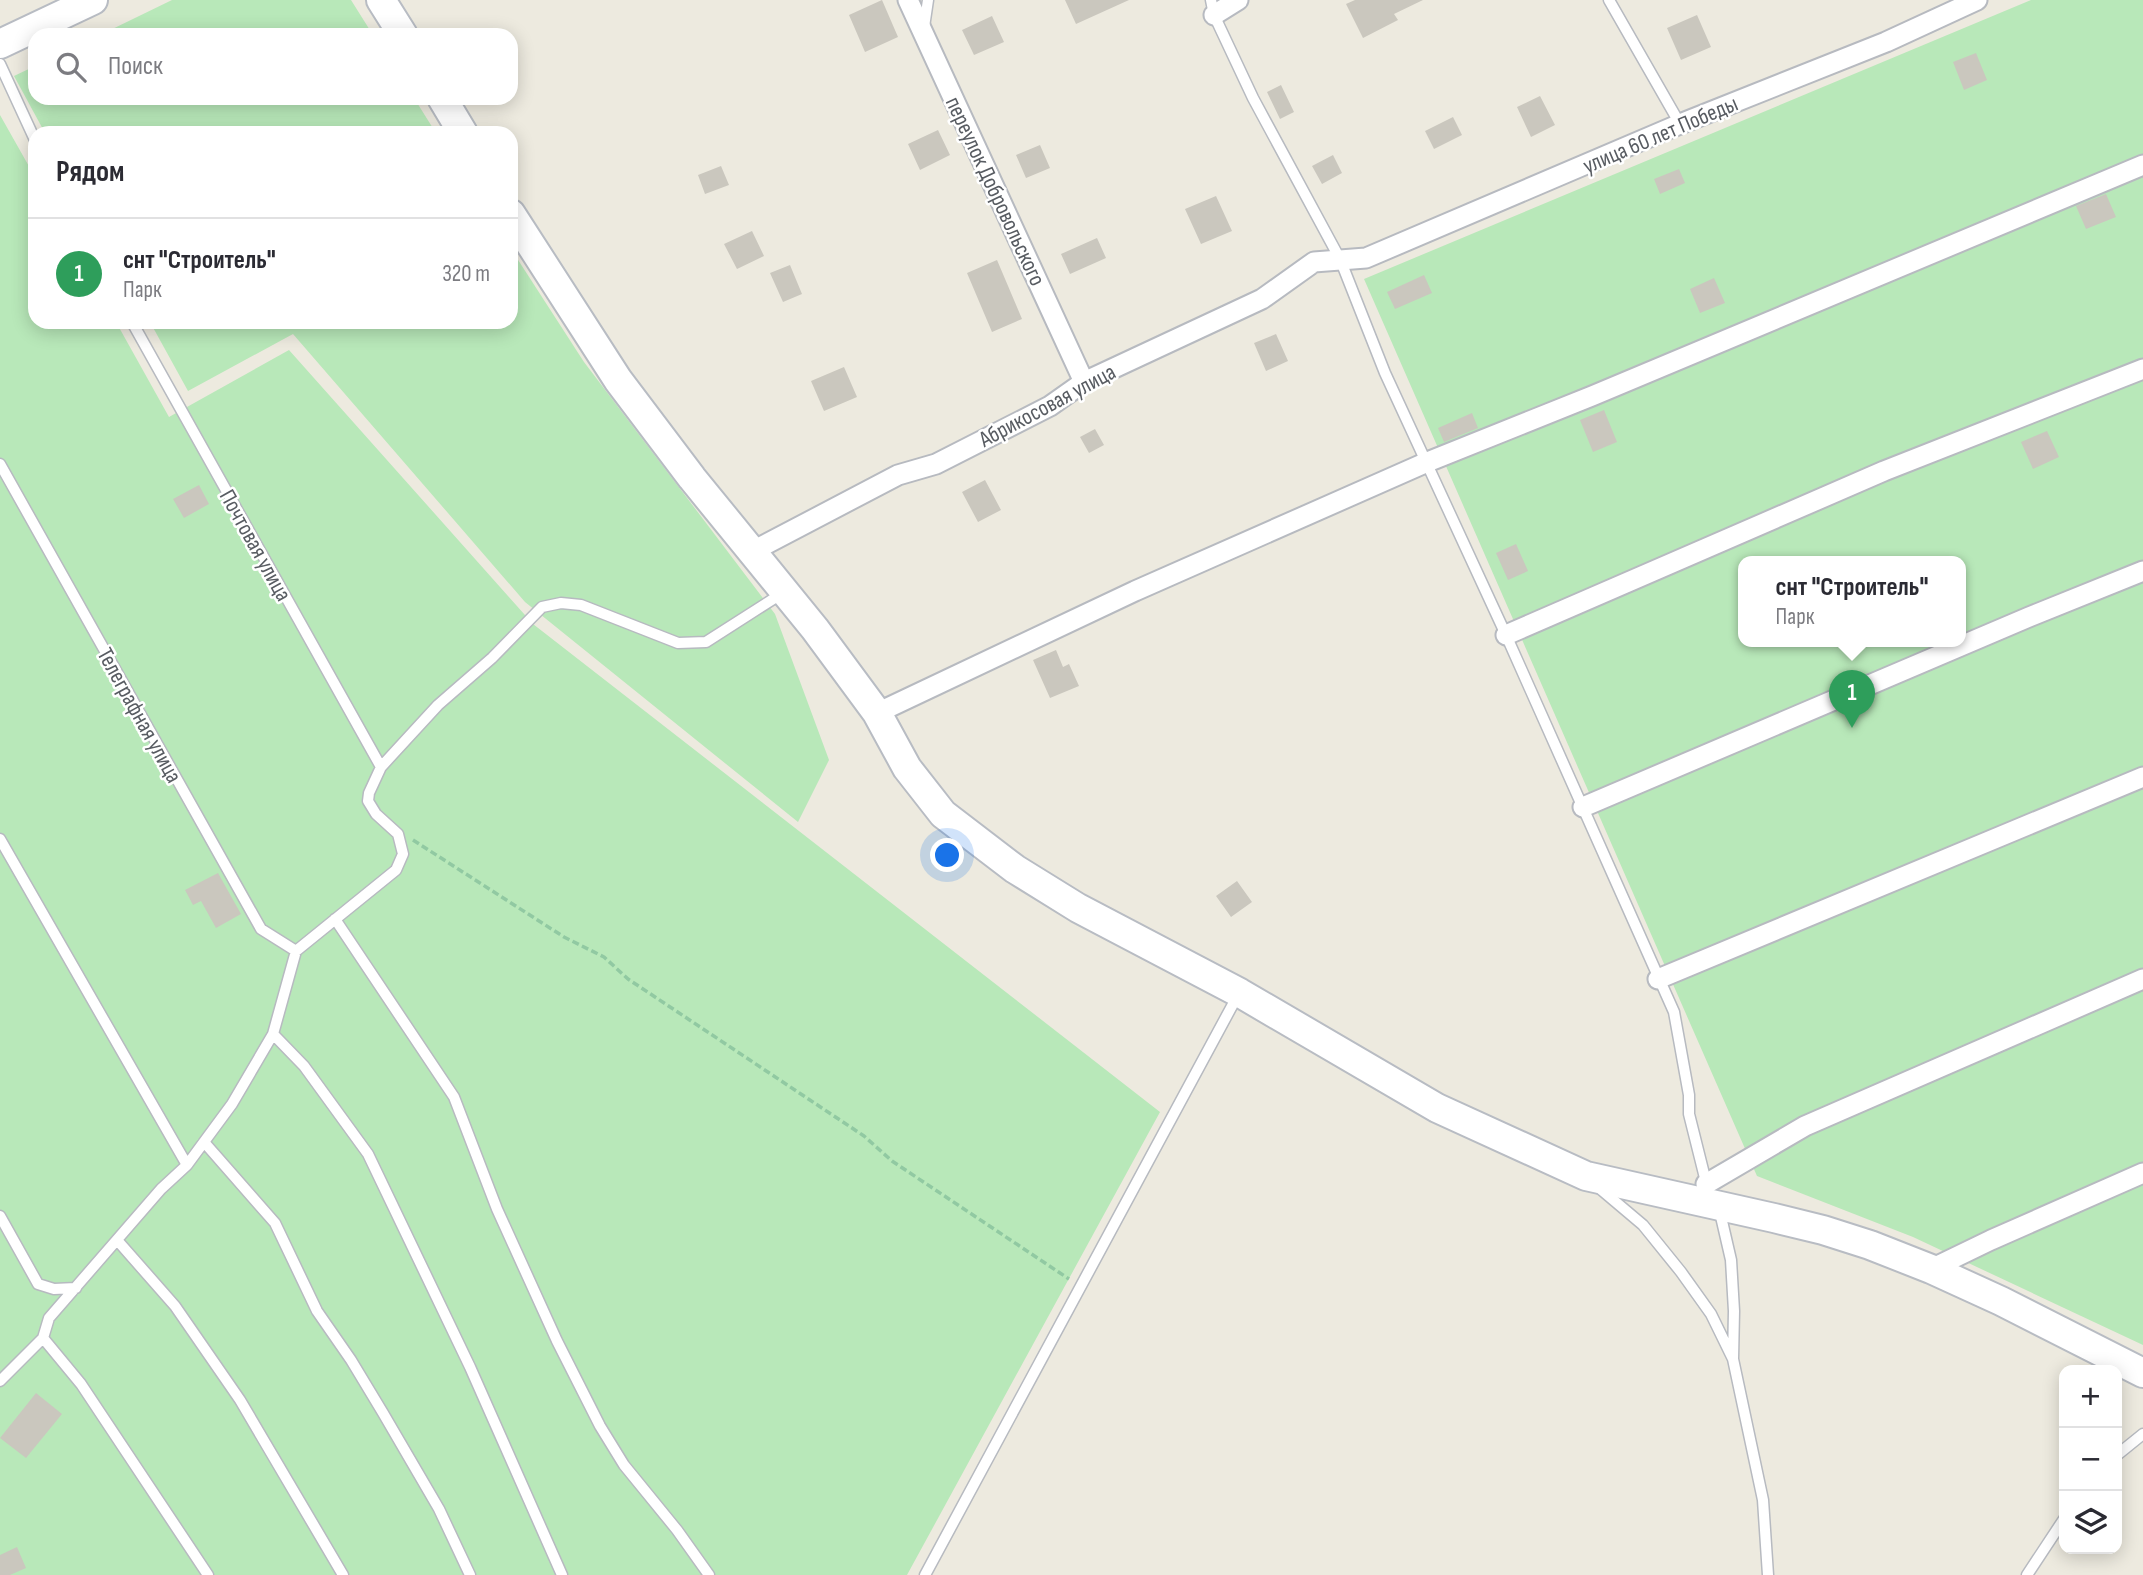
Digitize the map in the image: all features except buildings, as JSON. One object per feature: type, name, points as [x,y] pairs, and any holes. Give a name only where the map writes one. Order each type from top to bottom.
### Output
[{"type":"street","points":[[34,28],[93,0]]},
{"type":"street","points":[[382,0],[399,28]]},
{"type":"street","name":"переулок Добровольского","points":[[908,0],[1084,382]]},
{"type":"street","points":[[1213,8],[1238,0]]},
{"type":"street","name":"улица 60 лет Победы","points":[[1340,259],[1366,258],[1681,124],[1886,42],[1977,0]]},
{"type":"street","points":[[0,44],[28,31]]},
{"type":"street","points":[[446,105],[459,126]]},
{"type":"street","points":[[877,713],[1135,591],[1425,463],[1604,391],[2143,165]]},
{"type":"street","points":[[518,225],[618,380],[877,713],[907,768],[943,814],[1015,869],[1078,908],[1240,993],[1437,1108],[1586,1176],[1712,1195],[1824,1230],[1931,1269],[2143,1373]]},
{"type":"street","name":"Абрикосовая улица","points":[[753,551],[898,475],[936,464],[1050,406],[1084,382],[1262,299],[1314,262],[1340,259]]},
{"type":"street","points":[[1506,635],[1884,471],[2143,369]]},
{"type":"street","points":[[1966,646],[2143,571]]},
{"type":"street","points":[[1583,807],[1963,647]]},
{"type":"street","points":[[1658,979],[2143,777]]},
{"type":"street","points":[[1712,1195],[1805,1126],[2143,979]]},
{"type":"street","points":[[1931,1269],[2143,1173]]},
{"type":"lane","points":[[923,32],[928,0]]},
{"type":"lane","points":[[1609,0],[1681,124]]},
{"type":"lane","points":[[1213,8],[1253,98],[1340,259],[1385,373],[1506,635],[1674,1013],[1689,1095],[1689,1114],[1731,1261],[1733,1359]]},
{"type":"lane","points":[[0,64],[29,126]]},
{"type":"lane","name":"Почтовая улица","points":[[136,329],[381,767]]},
{"type":"lane","name":"Телеграфная улица","points":[[0,464],[261,929],[296,951]]},
{"type":"lane","points":[[0,1381],[43,1338],[49,1318],[161,1189],[187,1165],[232,1104],[273,1034],[296,951],[396,870],[403,854],[398,834],[376,814],[368,801],[369,793],[381,767],[438,705],[492,658],[542,607],[561,603],[581,605],[653,635],[678,643],[693,643],[706,642],[785,592]]},
{"type":"lane","points":[[0,839],[187,1165]]},
{"type":"lane","points":[[335,919],[454,1097],[497,1209],[557,1342],[600,1426],[624,1465],[677,1530],[709,1575]]},
{"type":"lane","points":[[925,1575],[1240,993]]},
{"type":"lane","points":[[273,1034],[304,1066],[368,1154],[470,1367],[562,1575]]},
{"type":"lane","points":[[204,1142],[275,1223],[317,1311],[351,1360],[439,1509],[470,1575]]},
{"type":"lane","points":[[1586,1176],[1643,1225],[1681,1272],[1712,1314],[1733,1359],[1763,1500],[1768,1575]]},
{"type":"lane","points":[[0,1216],[38,1284],[54,1289],[76,1288]]},
{"type":"lane","points":[[117,1240],[176,1306],[240,1400],[343,1575]]},
{"type":"lane","points":[[43,1338],[82,1384],[208,1575]]},
{"type":"lane","points":[[2122,1451],[2143,1434]]},
{"type":"lane","points":[[2026,1575],[2059,1526]]},
{"type":"path","points":[[398,834],[421,844],[564,937],[604,957],[628,979],[864,1136],[892,1161],[1081,1287]]},
{"type":"green space","points":[[172,0],[351,0],[369,28],[114,28]]},
{"type":"green space","points":[[2031,0],[2143,0],[2143,1345],[1913,1237],[1757,1176],[1364,279]]},
{"type":"green space","points":[[28,69],[28,102],[14,76]]},
{"type":"green space","points":[[30,105],[418,105],[432,126],[41,126]]},
{"type":"green space","points":[[0,115],[28,165],[28,329],[120,329],[169,417],[289,350],[533,624],[1160,1112],[907,1575],[0,1575]]},
{"type":"green space","points":[[518,260],[584,362],[775,614],[829,760],[798,822],[525,602],[293,334],[188,391],[154,329],[518,329]]},
{"type":"place","name":"снт \"Строитель\"","points":[[1852,728]]}]
